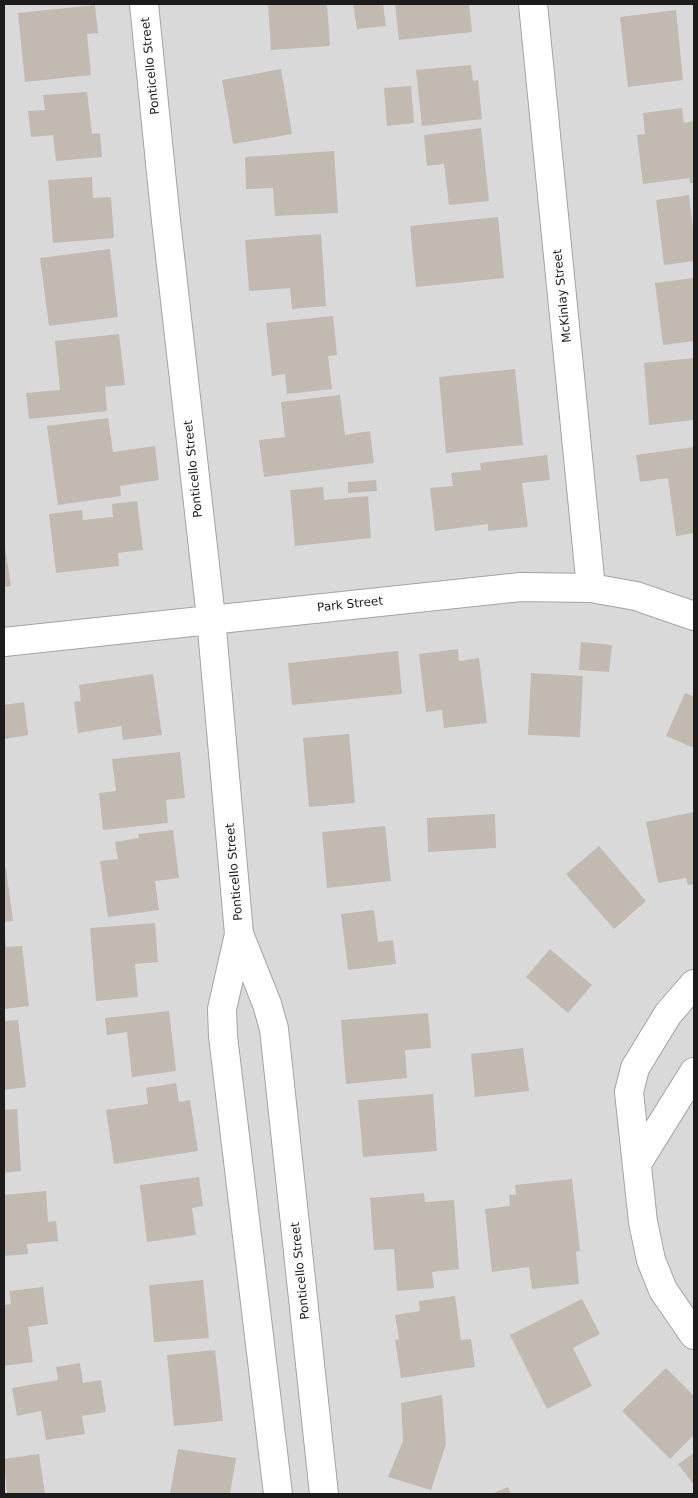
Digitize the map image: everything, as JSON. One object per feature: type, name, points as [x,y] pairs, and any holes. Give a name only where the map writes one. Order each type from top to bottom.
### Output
[{"type":"street","name":"Ponticello Street","points":[[144,4],[164,212],[212,618],[239,934],[267,1004],[274,1028],[324,1494]]},
{"type":"street","name":"McKinlay Street","points":[[533,4],[591,588]]},
{"type":"street","name":"Park Street","points":[[4,642],[494,588],[591,588],[636,596],[694,616]]},
{"type":"street","name":"Ponticello Street","points":[[239,934],[222,1009],[223,1036],[278,1494]]},
{"type":"street","points":[[694,984],[668,1014],[635,1068],[628,1092],[630,1117],[638,1162],[643,1222],[651,1260],[668,1298],[694,1335]]},
{"type":"street","points":[[638,1162],[694,1072]]},
{"type":"shaded area","points":[[4,4],[694,4],[694,1494],[4,1494]]},
{"type":"building","points":[[268,4],[327,4],[330,46],[271,50]]},
{"type":"building","points":[[353,4],[383,4],[386,26],[357,29]]},
{"type":"building","points":[[395,4],[469,4],[472,32],[399,40]]},
{"type":"building","points":[[95,5],[98,33],[87,34],[91,75],[25,82],[18,13]]},
{"type":"building","points":[[676,10],[683,80],[628,87],[620,17]]},
{"type":"building","points":[[471,65],[473,81],[478,80],[482,119],[422,126],[416,70]]},
{"type":"building","points":[[281,69],[292,134],[233,144],[222,80]]},
{"type":"building","points":[[411,86],[414,123],[387,126],[384,88]]},
{"type":"building","points":[[87,92],[92,134],[100,133],[102,157],[56,161],[53,135],[31,137],[28,111],[45,110],[43,95]]},
{"type":"building","points":[[682,108],[684,123],[694,121],[694,183],[690,183],[689,178],[643,184],[637,135],[645,134],[643,113]]},
{"type":"building","points":[[481,128],[489,201],[449,205],[444,164],[427,166],[424,135]]},
{"type":"building","points":[[334,151],[338,213],[275,216],[273,188],[246,189],[245,157]]},
{"type":"building","points":[[92,177],[93,198],[111,197],[114,238],[53,243],[48,180]]},
{"type":"building","points":[[689,195],[694,237],[694,261],[664,265],[656,200]]},
{"type":"building","points":[[498,217],[504,278],[416,287],[410,226]]},
{"type":"building","points":[[321,234],[326,306],[292,309],[290,288],[249,291],[245,240]]},
{"type":"building","points":[[110,249],[118,317],[49,326],[40,258]]},
{"type":"building","points":[[694,278],[694,341],[663,345],[655,283]]},
{"type":"building","points":[[333,316],[337,355],[328,356],[332,389],[287,394],[285,374],[272,376],[266,323]]},
{"type":"building","points":[[119,334],[125,385],[105,387],[107,411],[29,419],[26,393],[60,390],[55,341]]},
{"type":"building","points":[[694,358],[694,420],[649,425],[644,363]]},
{"type":"building","points":[[515,369],[523,445],[446,453],[439,377]]},
{"type":"building","points":[[340,395],[345,435],[370,431],[374,463],[264,477],[259,440],[285,437],[281,402]]},
{"type":"building","points":[[108,418],[113,452],[155,446],[159,480],[120,486],[121,496],[58,505],[47,426]]},
{"type":"building","points":[[694,447],[694,533],[676,536],[668,478],[640,482],[636,455]]},
{"type":"building","points":[[547,455],[550,480],[522,483],[528,527],[488,531],[488,524],[435,531],[430,488],[453,486],[451,473],[481,470],[480,463]]},
{"type":"building","points":[[376,480],[377,491],[348,493],[348,482]]},
{"type":"building","points":[[323,487],[324,500],[368,496],[371,538],[295,546],[290,490]]},
{"type":"building","points":[[137,501],[143,550],[118,553],[119,566],[56,573],[49,514],[82,510],[83,520],[113,517],[112,504]]},
{"type":"building","points":[[4,541],[11,586],[4,587]]},
{"type":"building","points":[[581,642],[612,645],[609,672],[579,670]]},
{"type":"building","points":[[458,649],[459,661],[479,658],[487,723],[444,728],[442,710],[426,712],[419,654]]},
{"type":"building","points":[[398,651],[402,694],[292,705],[288,663]]},
{"type":"building","points":[[531,673],[583,676],[580,737],[528,735]]},
{"type":"building","points":[[153,674],[162,735],[123,740],[121,726],[78,733],[74,702],[81,701],[79,685]]},
{"type":"building","points":[[685,693],[694,697],[694,748],[666,736]]},
{"type":"building","points":[[24,702],[28,735],[4,739],[4,705]]},
{"type":"building","points":[[349,734],[355,803],[309,807],[303,738]]},
{"type":"building","points":[[180,752],[185,798],[166,800],[168,823],[103,830],[99,793],[116,791],[112,759]]},
{"type":"building","points":[[694,812],[694,884],[688,885],[686,878],[658,883],[646,822]]},
{"type":"building","points":[[495,814],[496,848],[428,852],[427,818]]},
{"type":"building","points":[[385,826],[391,881],[327,888],[322,832]]},
{"type":"building","points":[[173,830],[179,878],[155,881],[159,910],[108,917],[100,861],[118,859],[115,842],[139,838],[138,834]]},
{"type":"building","points":[[599,846],[646,901],[614,929],[566,874]]},
{"type":"building","points":[[6,868],[13,921],[4,922],[4,869]]},
{"type":"building","points":[[374,910],[378,942],[393,940],[396,964],[348,970],[341,914]]},
{"type":"building","points":[[155,923],[158,962],[135,964],[138,997],[96,1001],[90,928]]},
{"type":"building","points":[[5,937],[6,947],[22,946],[29,1006],[4,1009]]},
{"type":"building","points":[[550,949],[592,985],[568,1013],[526,977]]},
{"type":"building","points":[[169,1011],[176,1071],[132,1077],[127,1032],[107,1035],[105,1018]]},
{"type":"building","points":[[428,1013],[431,1048],[405,1050],[407,1078],[346,1084],[341,1020]]},
{"type":"building","points":[[18,1020],[26,1087],[4,1090],[4,1021]]},
{"type":"building","points":[[523,1048],[529,1091],[475,1097],[471,1054]]},
{"type":"building","points":[[176,1083],[179,1102],[190,1100],[198,1151],[114,1164],[106,1110],[148,1104],[146,1088]]},
{"type":"building","points":[[433,1094],[437,1151],[363,1157],[358,1100]]},
{"type":"building","points":[[17,1109],[21,1171],[4,1173],[4,1110]]},
{"type":"building","points":[[199,1177],[203,1206],[192,1208],[196,1235],[147,1242],[140,1185]]},
{"type":"building","points":[[572,1179],[580,1251],[576,1252],[579,1284],[532,1289],[529,1267],[492,1272],[485,1209],[510,1206],[509,1195],[516,1195],[515,1185]]},
{"type":"building","points":[[46,1191],[48,1222],[56,1221],[58,1241],[27,1244],[28,1254],[4,1256],[4,1195]]},
{"type":"building","points":[[424,1193],[425,1202],[454,1200],[459,1269],[432,1272],[434,1288],[397,1291],[394,1249],[374,1250],[370,1198]]},
{"type":"building","points":[[203,1280],[209,1338],[154,1342],[149,1285]]},
{"type":"building","points":[[43,1287],[48,1324],[28,1327],[33,1362],[4,1366],[4,1305],[11,1304],[9,1291]]},
{"type":"building","points":[[455,1296],[461,1340],[471,1339],[475,1367],[401,1378],[395,1340],[399,1339],[395,1315],[420,1311],[419,1301]]},
{"type":"building","points":[[582,1299],[600,1334],[573,1348],[592,1386],[547,1409],[510,1335]]},
{"type":"building","points":[[215,1350],[223,1421],[174,1426],[167,1355]]},
{"type":"building","points":[[80,1363],[83,1383],[101,1380],[106,1412],[82,1416],[85,1434],[46,1440],[41,1411],[17,1416],[12,1388],[58,1380],[56,1367]]},
{"type":"building","points":[[666,1368],[694,1396],[694,1435],[670,1459],[622,1411]]},
{"type":"building","points":[[442,1395],[446,1444],[431,1490],[388,1477],[403,1441],[401,1403]]},
{"type":"building","points":[[178,1449],[236,1458],[230,1494],[170,1494]]},
{"type":"building","points":[[694,1453],[694,1485],[678,1464]]},
{"type":"building","points":[[39,1454],[45,1494],[7,1494],[4,1459]]},
{"type":"building","points":[[508,1487],[511,1494],[491,1494]]}]
